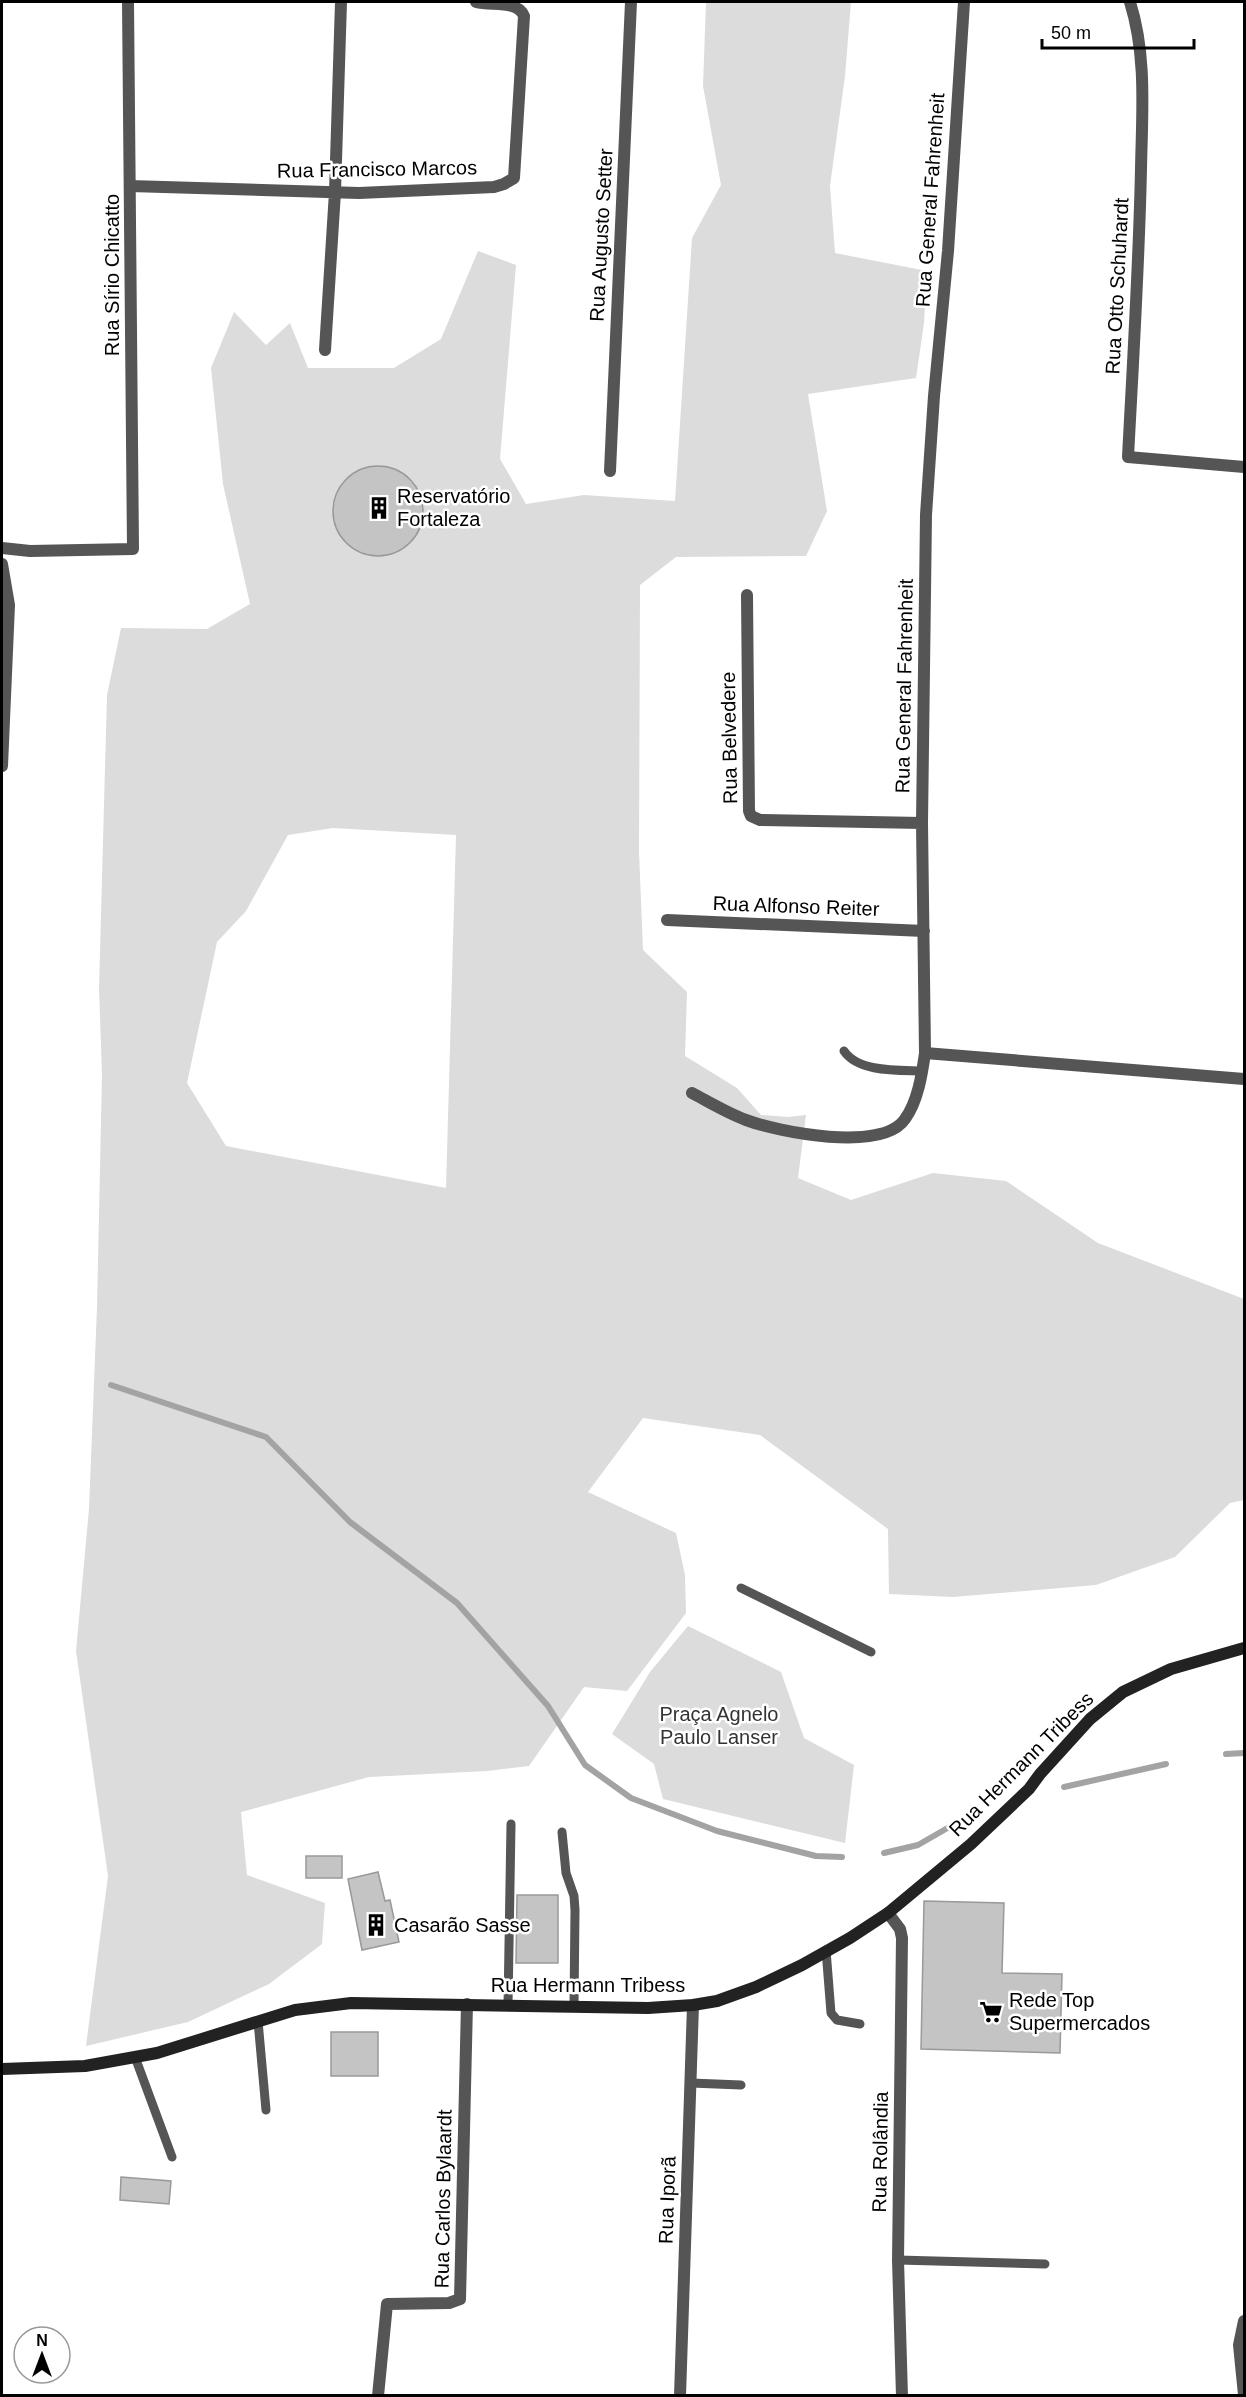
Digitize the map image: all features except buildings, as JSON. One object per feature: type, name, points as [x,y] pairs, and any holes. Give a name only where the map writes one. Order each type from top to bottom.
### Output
[{"type":"main road","name":"Rua Hermann Tribess","points":[[2,2069],[85,2066],[157,2053],[295,2010],[351,2003],[648,2008],[717,2001],[756,1987],[802,1965],[888,1912],[992,1824],[1029,1789],[1090,1719],[1123,1692],[1171,1669],[1245,1648]]},
{"type":"street","name":"Rua Sírio Chicatto","points":[[2,548],[30,551],[133,549],[128,2]]},
{"type":"street","points":[[325,350],[335,192],[341,2]]},
{"type":"street","name":"Rua Francisco Marcos","points":[[130,186],[335,192],[494,187],[514,178],[524,16],[521,8],[515,4],[476,2]]},
{"type":"street","name":"Rua Augusto Setter","points":[[610,471],[631,2]]},
{"type":"street","name":"Rua General Fahrenheit","points":[[692,1093],[745,1119],[784,1130],[825,1136],[870,1137],[892,1130],[904,1121],[923,1071],[926,1053],[922,823],[926,515],[934,396],[948,251],[964,2]]},
{"type":"street","name":"Rua Otto Schuhardt","points":[[1130,2],[1136,22],[1143,78],[1140,213],[1128,457],[1245,467]]},
{"type":"street","points":[[2,564],[9,605],[2,766]]},
{"type":"street","name":"Rua Belvedere","points":[[747,594],[749,811],[751,816],[760,820],[922,823]]},
{"type":"street","name":"Rua Alfonso Reiter","points":[[667,920],[924,932]]},
{"type":"street","points":[[926,1053],[1245,1079]]},
{"type":"street","name":"Rua Rolândia","points":[[888,1912],[900,1929],[902,1938],[898,2260],[902,2396]]},
{"type":"street","name":"Rua Carlos Bylaardt","points":[[378,2396],[387,2304],[449,2303],[460,2299],[466,2004]]},
{"type":"street","name":"Rua Iporã","points":[[681,2396],[693,2005]]},
{"type":"street","points":[[1245,2321],[1239,2345],[1245,2396]]},
{"type":"lane","points":[[844,1051],[849,1058],[867,1065],[923,1071]]},
{"type":"lane","points":[[741,1588],[871,1652]]},
{"type":"lane","points":[[508,2005],[511,1824]]},
{"type":"lane","points":[[562,1832],[566,1873],[574,1896],[575,1910],[574,2006]]},
{"type":"lane","points":[[826,1950],[831,2013],[837,2020],[860,2024]]},
{"type":"lane","points":[[258,2021],[266,2110]]},
{"type":"lane","points":[[135,2056],[172,2157]]},
{"type":"lane","points":[[691,2083],[741,2085]]},
{"type":"lane","points":[[898,2260],[1045,2264]]},
{"type":"green space","points":[[706,2],[851,2],[845,76],[830,186],[835,253],[927,271],[924,323],[916,378],[808,394],[827,511],[806,556],[676,557],[640,585],[639,852],[643,950],[687,992],[685,1056],[737,1088],[761,1115],[788,1117],[806,1115],[798,1178],[851,1200],[933,1173],[1006,1181],[1098,1243],[1244,1299],[1244,1500],[1230,1503],[1175,1557],[1096,1585],[953,1597],[889,1594],[888,1529],[760,1435],[643,1418],[588,1492],[676,1533],[685,1575],[686,1613],[627,1691],[584,1687],[529,1766],[487,1771],[369,1777],[241,1812],[247,1875],[325,1903],[322,1944],[269,1984],[188,2022],[86,2046],[108,1876],[76,1651],[89,1509],[97,1307],[102,1075],[99,988],[107,695],[121,628],[207,629],[250,604],[223,484],[211,368],[234,312],[266,345],[290,323],[308,368],[394,368],[441,339],[478,251],[516,265],[500,459],[526,504],[584,495],[675,501],[692,238],[721,185],[703,86]],"holes":[[[333,828],[456,835],[446,1188],[226,1146],[187,1083],[217,942],[246,911],[288,835]]]},
{"type":"green space","name":"Praça Agnelo Paulo Lanser","points":[[688,1626],[781,1672],[804,1738],[854,1765],[845,1843],[663,1799],[654,1764],[612,1734],[650,1672]]},
{"type":"waterway","points":[[111,1385],[266,1437],[350,1522],[457,1603],[548,1706],[585,1765],[631,1798],[717,1831],[816,1856],[842,1857]]},
{"type":"waterway","points":[[1226,1754],[1244,1753]]},
{"type":"waterway","points":[[1064,1787],[1166,1764]]},
{"type":"waterway","points":[[884,1853],[918,1845],[951,1826]]},
{"type":"place","name":"Reservatório Fortaleza","points":[[379,508]]},
{"type":"place","name":"Casarão Sasse","points":[[376,1925]]},
{"type":"place","name":"Rede Top Supermercados","points":[[991,2012]]}]
